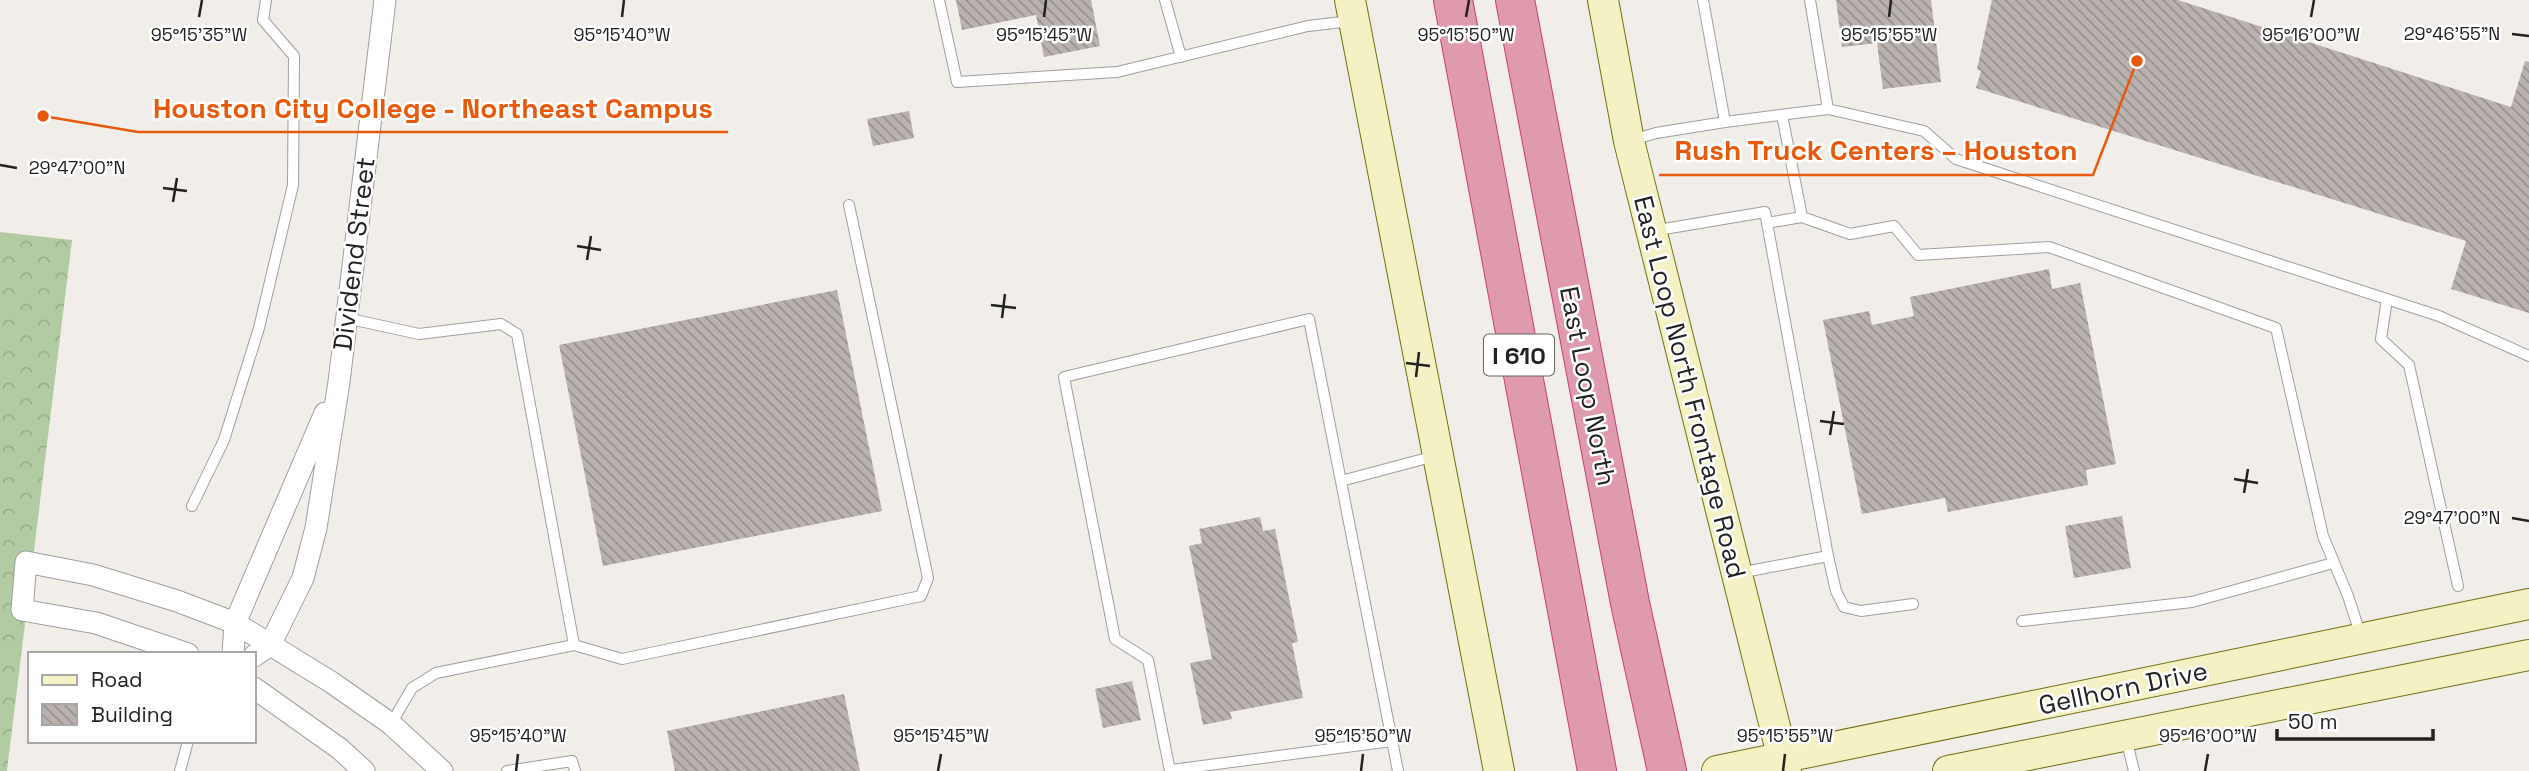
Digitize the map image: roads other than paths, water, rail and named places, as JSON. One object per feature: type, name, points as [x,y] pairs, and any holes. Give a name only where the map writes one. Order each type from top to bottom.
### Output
[{"type":"highway","name":"I 610","points":[[1453,0],[1597,771]]},
{"type":"highway","name":"East Loop North","points":[[1515,0],[1630,603],[1667,771]]},
{"type":"main road","name":"East Loop North Frontage Road","points":[[1603,0],[1629,141],[1784,765]]},
{"type":"main road","points":[[1352,10],[1499,771]]},
{"type":"main road","name":"Gellhorn Drive","points":[[1717,771],[1784,765],[2115,690],[2529,604]]},
{"type":"main road","name":"Gellhorn Drive","points":[[1948,771],[2529,655]]},
{"type":"main road","points":[[2115,690],[2126,735]]},
{"type":"street","name":"Dividend Street","points":[[262,650],[303,578],[316,528],[338,382],[385,0]]},
{"type":"street","name":"Dividend Street","points":[[233,652],[235,624],[338,382]]},
{"type":"street","points":[[182,652],[96,623],[22,610],[26,562],[93,575],[177,601],[235,624],[262,650],[331,682],[391,724],[442,771]]},
{"type":"street","points":[[256,689],[340,749],[364,771]]},
{"type":"lane","points":[[192,506],[224,440],[255,341],[293,185],[294,56],[263,20],[266,0]]},
{"type":"lane","points":[[939,0],[957,82],[1118,72],[1308,26],[1352,10]]},
{"type":"lane","points":[[1165,0],[1181,57]]},
{"type":"lane","points":[[1703,0],[1725,122]]},
{"type":"lane","points":[[1810,0],[1828,109]]},
{"type":"lane","points":[[1629,141],[1656,133],[1828,109],[1924,131],[1956,159],[2439,316],[2529,356]]},
{"type":"lane","points":[[1782,115],[1802,217]]},
{"type":"lane","points":[[391,724],[412,688],[436,673],[574,645],[622,659],[921,596],[928,578],[849,205]]},
{"type":"lane","points":[[1651,231],[1765,212],[1836,591],[1844,607],[1861,611],[1913,604]]},
{"type":"lane","points":[[1767,223],[1802,217],[1850,234],[1894,226],[1918,255],[2049,247],[2276,328],[2323,536],[2362,639]]},
{"type":"lane","points":[[2387,299],[2381,339],[2409,365],[2458,586]]},
{"type":"lane","points":[[346,318],[419,334],[501,324],[517,334],[574,645]]},
{"type":"lane","points":[[1392,741],[1170,771],[1148,660],[1115,639],[1064,377],[1309,319],[1398,771]]},
{"type":"lane","points":[[1341,481],[1438,455]]},
{"type":"lane","points":[[1736,573],[1828,555]]},
{"type":"lane","points":[[2022,621],[2192,602],[2333,563]]},
{"type":"lane","points":[[2126,735],[2134,771]]},
{"type":"lane","points":[[180,771],[187,743]]},
{"type":"lane","points":[[507,771],[572,761],[575,771]]},
{"type":"place","name":"Rush Truck Centers – Houston","points":[[2137,61]]},
{"type":"place","name":"Houston City College - Northeast Campus","points":[[43,116]]}]
